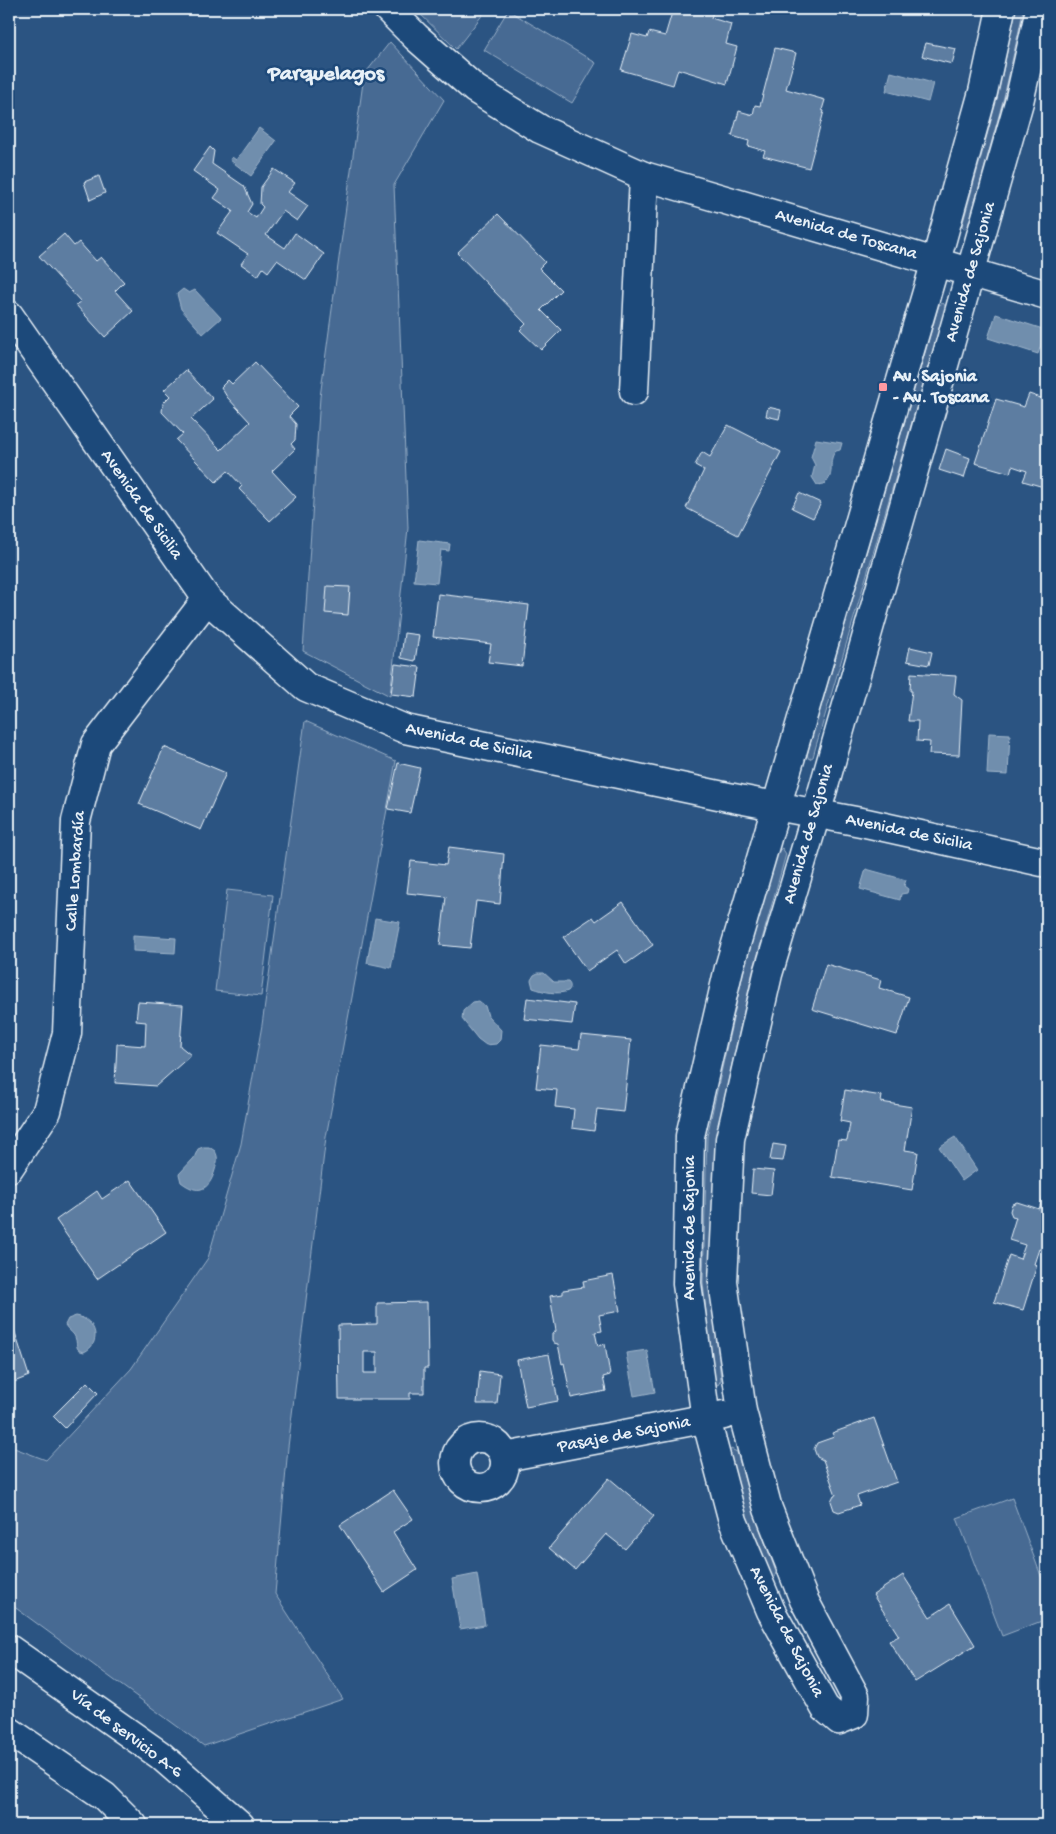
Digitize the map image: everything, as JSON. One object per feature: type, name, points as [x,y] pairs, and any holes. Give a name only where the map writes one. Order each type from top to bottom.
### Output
[{"type":"main road","name":"Avenida de Toscana","points":[[388,9],[416,37],[475,89],[540,129],[644,176],[1047,295]]},
{"type":"main road","name":"Avenida de Sajonia","points":[[1001,9],[983,92],[936,261],[728,968],[690,1136],[687,1284],[706,1420],[733,1521],[771,1611],[824,1708],[839,1720],[854,1714],[855,1696],[804,1600],[768,1509],[742,1411],[723,1282],[730,1139],[768,974],[816,814],[1019,102],[1040,9]]},
{"type":"main road","points":[[634,390],[644,176]]},
{"type":"main road","name":"Avenida de Sicilia","points":[[9,315],[207,599],[306,687],[405,730],[1047,863]]},
{"type":"main road","name":"Calle Lombardía","points":[[9,1168],[47,1110],[67,1033],[76,821],[96,744],[207,599]]},
{"type":"main road","name":"Pasaje de Sajonia","points":[[505,1457],[706,1420],[742,1411]]},
{"type":"main road","name":"Vía de servicio A-6","points":[[9,1649],[160,1755],[240,1825]]},
{"type":"main road","points":[[9,1731],[104,1796],[133,1825]]},
{"type":"shaded area","points":[[415,9],[487,9],[456,49]]},
{"type":"shaded area","points":[[1016,9],[1023,9],[1004,97],[968,227],[964,229],[962,226],[998,95]]},
{"type":"shaded area","points":[[508,10],[596,63],[572,103],[484,50]]},
{"type":"shaded area","points":[[390,42],[444,100],[394,185],[408,528],[390,696],[303,651],[320,397],[364,75]]},
{"type":"shaded area","points":[[891,72],[933,83],[928,102],[886,91]]},
{"type":"shaded area","points":[[259,128],[276,141],[251,176],[230,160],[232,157],[236,160]]},
{"type":"shaded area","points":[[183,289],[189,293],[195,290],[221,318],[203,334],[181,309],[177,294]]},
{"type":"shaded area","points":[[943,303],[946,307],[813,757],[809,759],[807,755],[810,744],[939,305]]},
{"type":"shaded area","points":[[996,314],[1046,330],[1038,354],[988,338]]},
{"type":"shaded area","points":[[816,439],[842,443],[840,450],[836,451],[833,455],[828,480],[824,484],[817,485],[812,477],[815,465],[811,457]]},
{"type":"shaded area","points":[[419,540],[450,544],[449,551],[441,550],[437,583],[414,581]]},
{"type":"shaded area","points":[[305,721],[396,761],[326,1137],[288,1447],[275,1594],[343,1699],[204,1746],[9,1603],[9,1446],[46,1460],[131,1369],[208,1258],[241,1144],[262,1025]]},
{"type":"shaded area","points":[[989,733],[1010,734],[1008,775],[987,774]]},
{"type":"shaded area","points":[[782,848],[786,854],[752,975],[716,1136],[711,1280],[721,1380],[718,1385],[713,1382],[703,1282],[707,1136],[743,974],[777,852]]},
{"type":"shaded area","points":[[866,869],[906,880],[904,886],[908,889],[907,893],[901,894],[900,900],[860,889]]},
{"type":"shaded area","points":[[227,890],[273,895],[261,996],[215,991]]},
{"type":"shaded area","points":[[375,918],[400,922],[391,968],[367,963]]},
{"type":"shaded area","points":[[133,935],[176,938],[175,953],[133,951]]},
{"type":"shaded area","points":[[538,973],[544,973],[554,982],[568,982],[570,989],[555,993],[533,988],[531,980]]},
{"type":"shaded area","points":[[479,1001],[485,1006],[488,1016],[501,1030],[500,1040],[496,1044],[486,1045],[478,1039],[462,1019],[463,1011],[473,1002]]},
{"type":"shaded area","points":[[955,1137],[977,1170],[962,1181],[939,1147]]},
{"type":"shaded area","points":[[209,1147],[215,1151],[216,1165],[210,1183],[202,1189],[193,1189],[181,1182],[179,1174],[194,1158],[198,1149]]},
{"type":"shaded area","points":[[76,1316],[89,1322],[95,1332],[93,1343],[84,1352],[78,1350],[74,1335],[65,1325],[68,1319]]},
{"type":"shaded area","points":[[647,1350],[655,1392],[634,1396],[626,1353]]},
{"type":"shaded area","points":[[731,1449],[737,1452],[754,1512],[776,1572],[774,1579],[768,1576],[746,1516],[728,1454]]},
{"type":"shaded area","points":[[1012,1498],[1047,1592],[1047,1619],[1002,1636],[957,1518]]},
{"type":"shaded area","points":[[477,1574],[485,1625],[460,1629],[452,1579]]},
{"type":"building","points":[[673,9],[714,9],[711,18],[731,24],[726,44],[737,47],[727,84],[678,69],[673,85],[621,70],[632,34],[647,38],[649,32],[665,36]]},
{"type":"building","points":[[926,43],[956,49],[952,64],[922,56]]},
{"type":"building","points":[[775,48],[796,53],[786,89],[825,100],[822,110],[824,111],[809,168],[763,156],[765,151],[748,146],[749,141],[732,136],[739,111],[753,115],[755,105],[760,106]]},
{"type":"building","points":[[210,147],[214,151],[212,164],[244,186],[252,204],[247,212],[256,218],[263,207],[260,204],[261,187],[274,169],[295,183],[288,192],[308,206],[297,221],[283,211],[266,235],[285,248],[295,233],[324,254],[306,280],[277,260],[268,272],[263,268],[258,276],[241,264],[248,254],[217,233],[233,211],[214,198],[220,190],[193,171]]},
{"type":"building","points":[[99,176],[105,193],[90,200],[84,182]]},
{"type":"building","points":[[498,214],[545,262],[539,268],[561,290],[541,310],[561,330],[541,350],[520,330],[526,324],[457,253]]},
{"type":"building","points":[[64,234],[74,246],[79,242],[96,261],[101,257],[124,282],[115,291],[133,311],[105,337],[76,305],[81,302],[39,256]]},
{"type":"building","points":[[255,362],[298,407],[289,416],[296,424],[295,440],[291,444],[295,449],[272,471],[296,497],[270,521],[239,489],[242,486],[228,471],[216,482],[176,440],[183,434],[162,412],[163,403],[170,396],[164,390],[186,370],[213,399],[191,419],[221,450],[250,422],[227,397],[221,387],[228,380],[232,384]]},
{"type":"building","points":[[1029,394],[1047,400],[1047,488],[1023,481],[1027,471],[1012,466],[1010,473],[975,463],[996,399],[1024,407]]},
{"type":"building","points":[[768,407],[781,410],[779,419],[766,416]]},
{"type":"building","points":[[728,425],[781,452],[738,535],[686,508],[704,470],[695,465],[702,452],[710,457]]},
{"type":"building","points":[[946,449],[970,458],[964,478],[939,470]]},
{"type":"building","points":[[799,493],[821,503],[813,518],[792,508]]},
{"type":"building","points":[[327,586],[350,587],[348,615],[325,613]]},
{"type":"building","points":[[438,594],[529,605],[522,666],[488,662],[491,644],[433,637]]},
{"type":"building","points":[[404,633],[419,635],[415,661],[401,658]]},
{"type":"building","points":[[910,647],[932,652],[929,665],[907,661]]},
{"type":"building","points":[[395,664],[420,667],[416,697],[391,694]]},
{"type":"building","points":[[911,673],[956,676],[954,694],[962,700],[959,755],[929,754],[930,742],[917,741],[918,721],[908,721],[912,691],[910,691]]},
{"type":"building","points":[[164,747],[226,773],[201,830],[139,804]]},
{"type":"building","points":[[398,763],[420,768],[410,813],[388,809]]},
{"type":"building","points":[[449,847],[504,854],[500,904],[476,901],[470,948],[440,945],[446,897],[407,893],[411,861],[446,865]]},
{"type":"building","points":[[623,902],[653,945],[626,964],[617,950],[587,971],[563,937],[593,917],[596,921]]},
{"type":"building","points":[[826,964],[881,980],[879,988],[909,997],[897,1035],[812,1009]]},
{"type":"building","points":[[527,998],[575,1004],[572,1024],[524,1019]]},
{"type":"building","points":[[138,1002],[183,1005],[180,1046],[191,1055],[156,1086],[115,1083],[117,1044],[145,1046],[146,1022],[136,1021]]},
{"type":"building","points":[[581,1035],[631,1040],[623,1112],[597,1109],[594,1131],[572,1128],[574,1109],[555,1107],[557,1090],[536,1088],[541,1045],[579,1049]]},
{"type":"building","points":[[845,1090],[882,1096],[881,1102],[912,1107],[905,1150],[918,1152],[912,1190],[832,1177],[838,1140],[847,1141],[850,1123],[840,1121]]},
{"type":"building","points":[[773,1144],[786,1146],[783,1161],[770,1160]]},
{"type":"building","points":[[753,1169],[774,1171],[771,1195],[751,1193]]},
{"type":"building","points":[[130,1180],[166,1232],[97,1279],[56,1220],[97,1191],[102,1199]]},
{"type":"building","points":[[1044,1194],[1047,1195],[1047,1252],[1039,1249],[1034,1264],[1037,1265],[1023,1310],[994,1302],[1009,1255],[1020,1259],[1025,1245],[1009,1240],[1016,1217],[1012,1216],[1010,1211],[1012,1204],[1017,1202],[1039,1209]]},
{"type":"building","points":[[613,1275],[620,1311],[599,1315],[602,1331],[595,1332],[598,1346],[605,1344],[610,1375],[603,1377],[606,1391],[571,1398],[558,1344],[552,1340],[552,1334],[556,1331],[550,1296],[563,1294],[563,1290],[584,1287],[583,1281]]},
{"type":"building","points":[[427,1302],[428,1368],[424,1368],[424,1393],[410,1393],[410,1399],[339,1399],[338,1325],[377,1324],[377,1303]],"holes":[[[364,1352],[377,1352],[377,1373],[364,1373]]]},
{"type":"building","points":[[9,1314],[29,1376],[9,1384]]},
{"type":"building","points":[[549,1354],[558,1401],[526,1407],[517,1360]]},
{"type":"building","points":[[480,1371],[500,1374],[497,1404],[477,1404]]},
{"type":"building","points":[[87,1382],[98,1393],[65,1428],[53,1416]]},
{"type":"building","points":[[874,1418],[897,1482],[857,1496],[860,1505],[839,1512],[834,1510],[831,1501],[834,1495],[836,1495],[823,1460],[817,1457],[814,1449],[817,1443],[834,1437],[832,1433]]},
{"type":"building","points":[[609,1478],[654,1516],[625,1549],[606,1534],[575,1570],[549,1548]]},
{"type":"building","points":[[393,1490],[413,1519],[393,1532],[417,1570],[384,1592],[340,1525]]},
{"type":"building","points":[[903,1575],[930,1617],[950,1604],[975,1645],[915,1682],[889,1641],[899,1636],[873,1595]]},
{"type":"place","name":"Av. Sajonia - Av. Toscana","points":[[883,387]]},
{"type":"district","name":"Parquelagos","points":[[326,75]]}]
